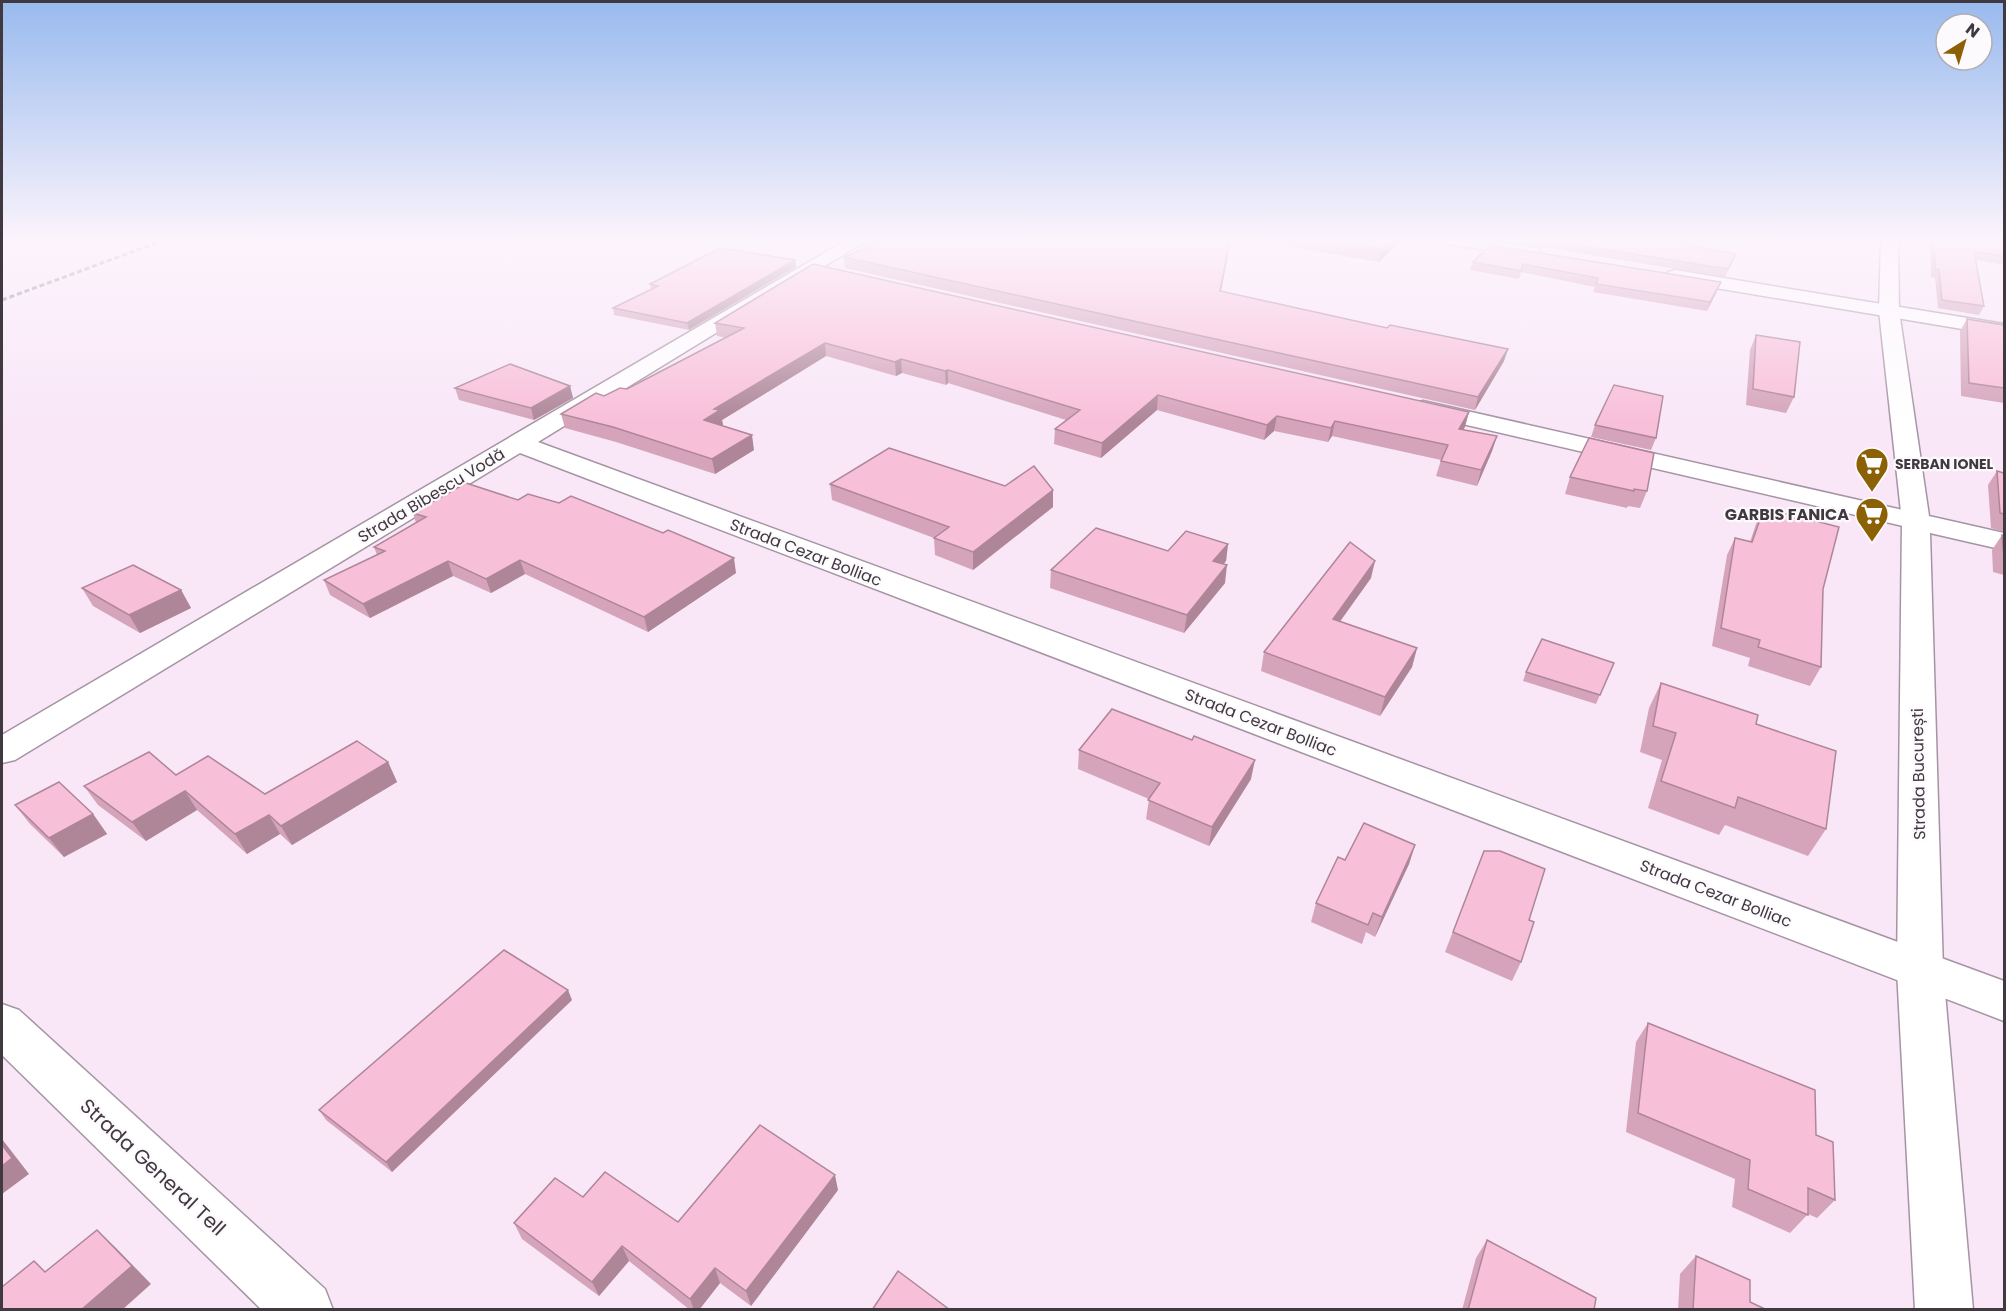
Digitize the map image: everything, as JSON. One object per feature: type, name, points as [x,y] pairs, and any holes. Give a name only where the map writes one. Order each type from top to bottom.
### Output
[{"type":"street","name":"Strada Bibescu Vodă","points":[[2,751],[756,300]]},
{"type":"street","points":[[1823,300],[2004,330]]},
{"type":"street","name":"Strada București","points":[[1889,300],[1916,521],[1920,970],[1944,1310]]},
{"type":"street","points":[[1404,404],[2004,541]]},
{"type":"street","name":"Strada Cezar Bolliac","points":[[517,443],[2004,1001]]},
{"type":"street","name":"Strada General Tell","points":[[2,1025],[304,1310]]},
{"type":"building","points":[[629,300],[726,300],[687,323],[613,308]]},
{"type":"building","points":[[753,300],[973,300],[1469,412],[1459,429],[1497,436],[1481,470],[1441,461],[1448,445],[1335,421],[1331,428],[1277,416],[1267,425],[1158,395],[1102,443],[1055,429],[1080,410],[948,370],[901,359],[895,362],[825,343],[714,409],[720,410],[704,420],[752,435],[712,459],[613,427],[561,414],[596,393],[604,396],[620,388],[627,389],[744,328],[715,323]]},
{"type":"building","points":[[1040,300],[1261,300],[1387,328],[1390,325],[1508,349],[1478,397]]},
{"type":"building","points":[[1943,300],[1983,300],[1984,306]]},
{"type":"building","points":[[1967,319],[2004,325],[2004,388],[1969,383]]},
{"type":"building","points":[[1756,335],[1800,342],[1794,397],[1753,389]]},
{"type":"building","points":[[510,364],[570,386],[531,408],[455,388]]},
{"type":"building","points":[[1614,385],[1663,396],[1656,438],[1595,425]]},
{"type":"building","points":[[1589,438],[1654,453],[1647,491],[1634,489],[1634,491],[1570,477]]},
{"type":"building","points":[[889,448],[1005,486],[1034,466],[1053,490],[973,552],[934,538],[949,527],[830,484]]},
{"type":"building","points":[[1997,471],[2004,473],[2004,514],[2000,513]]},
{"type":"building","points":[[466,483],[518,500],[528,494],[559,503],[571,496],[663,533],[668,530],[734,558],[644,617],[520,560],[486,579],[448,561],[363,604],[324,580],[385,551],[374,547],[426,517],[413,513]]},
{"type":"building","points":[[1764,508],[1839,527],[1823,589],[1821,667],[1758,647],[1760,640],[1721,628],[1735,538],[1752,542]]},
{"type":"building","points":[[1096,528],[1168,551],[1186,531],[1228,544],[1213,561],[1227,565],[1187,615],[1051,570]]},
{"type":"building","points":[[1350,542],[1375,561],[1333,619],[1417,648],[1385,697],[1264,652]]},
{"type":"building","points":[[133,565],[181,590],[129,615],[82,588]]},
{"type":"building","points":[[1542,639],[1614,663],[1600,695],[1526,672]]},
{"type":"building","points":[[1661,683],[1758,715],[1756,724],[1836,751],[1826,829],[1738,797],[1735,808],[1661,781],[1676,733],[1653,726]]},
{"type":"building","points":[[1112,709],[1192,740],[1194,736],[1255,760],[1212,827],[1148,800],[1160,783],[1079,750]]},
{"type":"building","points":[[357,741],[388,762],[281,826],[269,815],[235,834],[185,791],[132,822],[84,786],[149,752],[176,775],[208,756],[265,794]]},
{"type":"building","points":[[59,782],[93,814],[49,838],[15,805]]},
{"type":"building","points":[[1364,823],[1415,845],[1382,917],[1373,913],[1368,925],[1316,903],[1338,857],[1345,860]]},
{"type":"building","points":[[1484,851],[1500,851],[1545,869],[1529,920],[1534,922],[1521,962],[1453,932]]},
{"type":"building","points":[[504,950],[568,990],[386,1162],[319,1110]]},
{"type":"building","points":[[1648,1023],[1815,1090],[1816,1135],[1833,1142],[1835,1200],[1808,1188],[1808,1215],[1748,1189],[1750,1160],[1638,1113]]},
{"type":"building","points":[[760,1125],[835,1175],[746,1291],[715,1268],[690,1299],[622,1246],[592,1282],[514,1223],[555,1178],[583,1197],[605,1172],[678,1222]]},
{"type":"building","points":[[2,1145],[12,1158],[2,1166]]},
{"type":"building","points":[[97,1230],[132,1266],[81,1310],[2,1310],[2,1287],[34,1261],[45,1272]]},
{"type":"building","points":[[1487,1240],[1596,1298],[1594,1310],[1468,1310]]},
{"type":"building","points":[[1696,1256],[1750,1280],[1750,1302],[1767,1310],[1693,1310]]},
{"type":"building","points":[[898,1271],[950,1310],[872,1310]]},
{"type":"place","name":"SERBAN IONEL","points":[[1872,493]]},
{"type":"place","name":"GARBIS FANICA","points":[[1872,543]]}]
